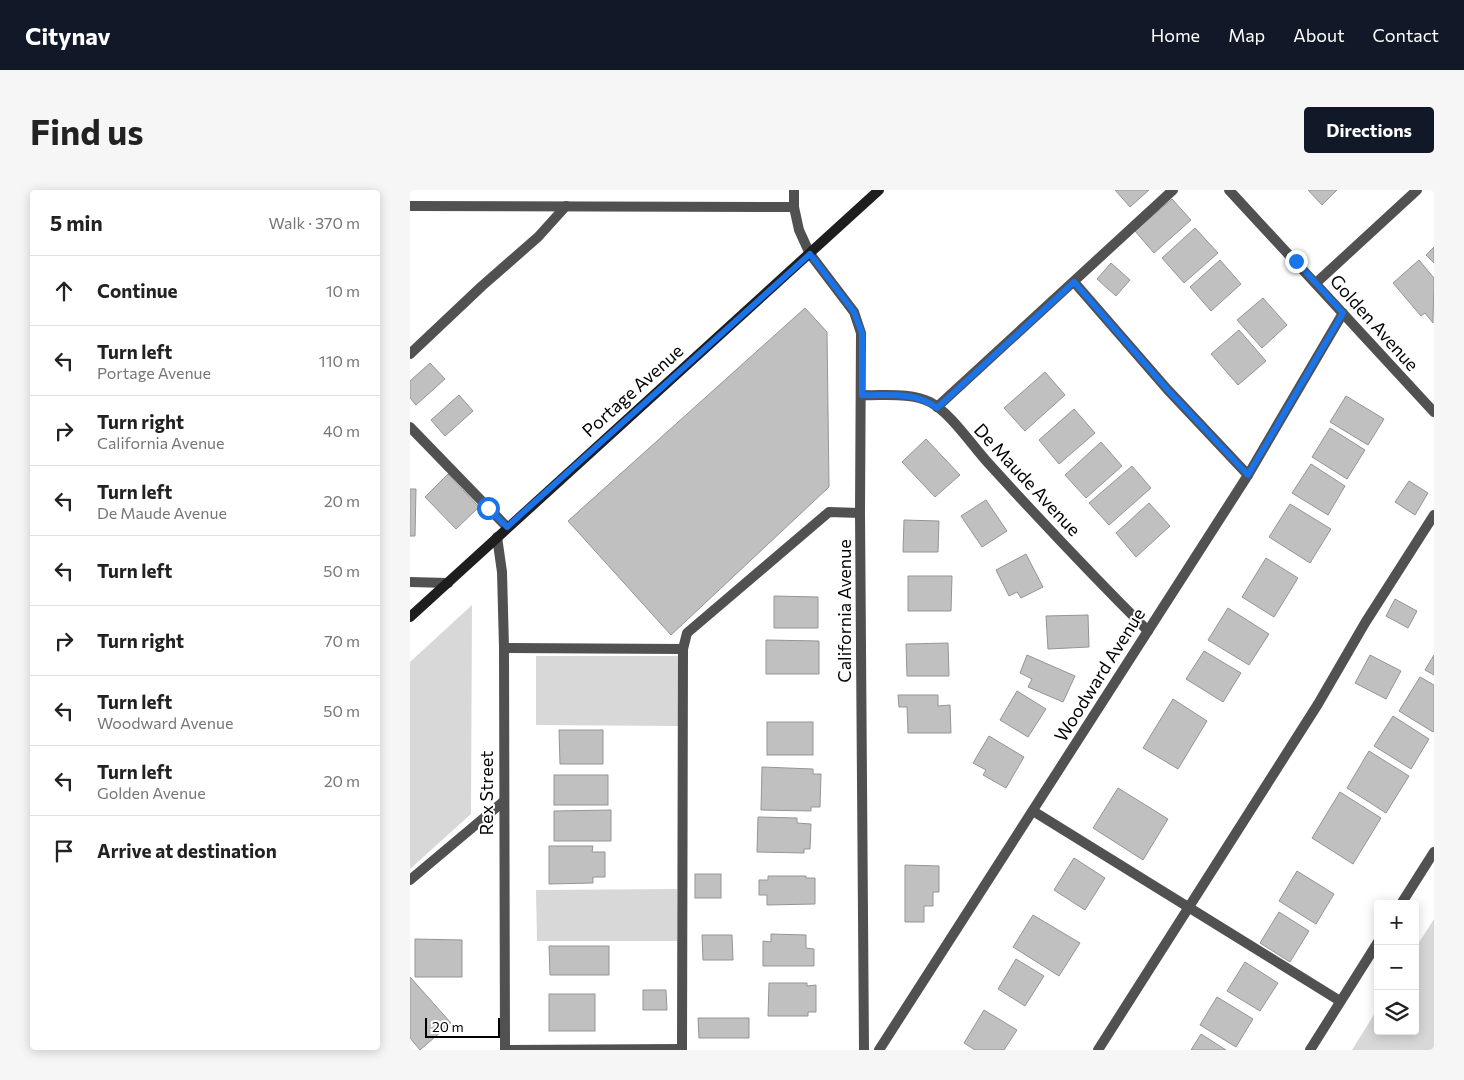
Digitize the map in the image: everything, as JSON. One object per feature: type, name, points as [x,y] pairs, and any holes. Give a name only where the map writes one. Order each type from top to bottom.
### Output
[{"type":"main road","name":"Portage Avenue","points":[[410,617],[879,190]]},
{"type":"street","name":"California Avenue","points":[[794,190],[794,207],[799,230],[810,254],[854,312],[862,333],[860,513],[864,1050]]},
{"type":"street","points":[[937,408],[1173,190]]},
{"type":"street","name":"Golden Avenue","points":[[1229,190],[1434,412]]},
{"type":"street","points":[[1316,283],[1417,190]]},
{"type":"street","points":[[410,206],[794,207]]},
{"type":"street","points":[[410,354],[482,286],[538,237],[566,206]]},
{"type":"street","points":[[1074,282],[1167,389],[1248,475]]},
{"type":"street","name":"Woodward Avenue","points":[[880,1050],[1248,475],[1343,313]]},
{"type":"street","name":"De Maude Avenue","points":[[862,395],[919,398],[931,403],[948,417],[989,464],[1148,630]]},
{"type":"street","points":[[410,427],[507,527]]},
{"type":"street","points":[[504,1050],[682,1050],[683,649],[687,633],[828,512],[860,513]]},
{"type":"street","points":[[1098,1050],[1318,704],[1365,623],[1434,515]]},
{"type":"street","name":"Rex Street","points":[[497,537],[502,572],[504,648],[504,1050]]},
{"type":"street","points":[[410,582],[448,583]]},
{"type":"street","points":[[504,648],[683,649]]},
{"type":"street","points":[[410,880],[504,801]]},
{"type":"street","points":[[1033,811],[1340,1001]]},
{"type":"street","points":[[1404,900],[1434,852]]},
{"type":"street","points":[[1310,1050],[1376,945]]},
{"type":"shaded area","points":[[472,605],[471,814],[410,869],[410,662]]},
{"type":"shaded area","points":[[536,656],[678,656],[678,726],[536,725]]},
{"type":"shaded area","points":[[677,889],[677,941],[537,941],[536,890]]},
{"type":"shaded area","points":[[1434,919],[1434,1050],[1352,1050],[1374,1014],[1374,1035],[1419,1035],[1419,943]]},
{"type":"building","points":[[1115,190],[1149,190],[1130,207]]},
{"type":"building","points":[[1308,190],[1337,190],[1322,205]]},
{"type":"building","points":[[1172,199],[1191,220],[1154,253],[1135,231]]},
{"type":"building","points":[[1195,228],[1218,253],[1184,283],[1162,258]]},
{"type":"building","points":[[1434,247],[1434,263],[1426,255]]},
{"type":"building","points":[[1220,260],[1241,284],[1211,311],[1190,287]]},
{"type":"building","points":[[1419,260],[1434,278],[1433,323],[1425,313],[1421,316],[1393,283]]},
{"type":"building","points":[[1111,263],[1130,280],[1116,296],[1097,279]]},
{"type":"building","points":[[1263,298],[1287,325],[1262,348],[1237,320]]},
{"type":"building","points":[[805,308],[827,332],[829,487],[671,635],[568,521]]},
{"type":"building","points":[[1239,330],[1266,361],[1238,385],[1211,354]]},
{"type":"building","points":[[430,363],[445,379],[416,405],[410,398],[410,381]]},
{"type":"building","points":[[1045,372],[1065,395],[1025,431],[1004,408]]},
{"type":"building","points":[[459,395],[473,411],[445,436],[431,420]]},
{"type":"building","points":[[1346,396],[1384,419],[1368,445],[1330,422]]},
{"type":"building","points":[[1074,409],[1095,433],[1059,464],[1039,440]]},
{"type":"building","points":[[1330,428],[1365,450],[1347,479],[1312,457]]},
{"type":"building","points":[[926,439],[960,475],[935,497],[902,462]]},
{"type":"building","points":[[1101,442],[1122,466],[1086,498],[1065,475]]},
{"type":"building","points":[[1311,464],[1345,486],[1328,515],[1292,493]]},
{"type":"building","points":[[1132,466],[1151,488],[1109,525],[1089,503]]},
{"type":"building","points":[[448,474],[479,507],[456,529],[425,497]]},
{"type":"building","points":[[1409,481],[1428,493],[1415,515],[1395,502]]},
{"type":"building","points":[[410,489],[416,489],[415,536],[410,536]]},
{"type":"building","points":[[986,500],[1007,531],[982,547],[961,516]]},
{"type":"building","points":[[1149,503],[1170,526],[1136,557],[1116,533]]},
{"type":"building","points":[[1290,504],[1331,529],[1310,563],[1269,537]]},
{"type":"building","points":[[904,520],[939,521],[938,552],[903,552]]},
{"type":"building","points":[[1026,554],[1043,587],[1021,598],[1017,592],[1009,596],[996,570]]},
{"type":"building","points":[[1266,558],[1298,578],[1274,617],[1242,597]]},
{"type":"building","points":[[908,576],[952,576],[951,611],[908,611]]},
{"type":"building","points":[[774,596],[818,597],[818,628],[774,628]]},
{"type":"building","points":[[1395,599],[1417,611],[1408,628],[1386,616]]},
{"type":"building","points":[[1228,608],[1269,634],[1249,665],[1208,640]]},
{"type":"building","points":[[1088,615],[1089,647],[1048,649],[1046,616]]},
{"type":"building","points":[[766,640],[819,641],[819,674],[766,674]]},
{"type":"building","points":[[948,643],[949,676],[907,676],[906,644]]},
{"type":"building","points":[[1204,651],[1241,673],[1223,702],[1186,679]]},
{"type":"building","points":[[1027,655],[1075,676],[1063,702],[1028,687],[1032,679],[1020,673]]},
{"type":"building","points":[[1370,655],[1401,671],[1386,699],[1355,683]]},
{"type":"building","points":[[1434,655],[1434,675],[1425,670]]},
{"type":"building","points":[[1420,677],[1434,685],[1433,732],[1399,711]]},
{"type":"building","points":[[1017,691],[1046,709],[1028,737],[1000,720]]},
{"type":"building","points":[[898,695],[938,695],[938,706],[950,705],[951,733],[908,733],[907,707],[899,707]]},
{"type":"building","points":[[1173,699],[1207,721],[1178,769],[1143,748]]},
{"type":"building","points":[[1393,716],[1429,739],[1411,769],[1374,746]]},
{"type":"building","points":[[767,722],[813,722],[813,755],[767,755]]},
{"type":"building","points":[[559,730],[603,730],[603,764],[560,764]]},
{"type":"building","points":[[989,736],[1024,757],[1006,788],[983,775],[986,770],[973,763]]},
{"type":"building","points":[[1369,751],[1409,776],[1386,813],[1347,788]]},
{"type":"building","points":[[762,767],[813,769],[813,774],[821,774],[820,807],[811,807],[811,811],[761,810]]},
{"type":"building","points":[[554,775],[608,775],[608,805],[554,805]]},
{"type":"building","points":[[1118,788],[1168,819],[1143,860],[1093,828]]},
{"type":"building","points":[[1340,792],[1381,818],[1353,864],[1312,838]]},
{"type":"building","points":[[611,810],[611,841],[554,841],[554,811]]},
{"type":"building","points":[[758,817],[797,818],[797,823],[811,824],[810,849],[804,849],[804,853],[757,852]]},
{"type":"building","points":[[549,846],[593,846],[592,852],[605,852],[605,877],[593,877],[593,883],[549,884]]},
{"type":"building","points":[[1074,858],[1105,878],[1085,910],[1054,890]]},
{"type":"building","points":[[905,865],[939,866],[939,892],[933,892],[933,906],[924,906],[924,922],[905,922]]},
{"type":"building","points":[[1297,871],[1334,894],[1316,924],[1279,901]]},
{"type":"building","points":[[695,874],[721,874],[721,898],[695,898]]},
{"type":"building","points":[[768,876],[806,876],[806,878],[815,878],[815,904],[767,905],[767,895],[759,895],[759,880],[768,880]]},
{"type":"building","points":[[1279,912],[1309,931],[1290,962],[1260,943]]},
{"type":"building","points":[[1033,915],[1080,943],[1059,976],[1013,947]]},
{"type":"building","points":[[771,934],[806,935],[806,948],[814,949],[814,966],[763,966],[763,941],[771,942]]},
{"type":"building","points":[[702,935],[732,935],[733,960],[703,960]]},
{"type":"building","points":[[415,939],[462,940],[462,977],[415,977]]},
{"type":"building","points":[[549,946],[609,946],[609,975],[550,975]]},
{"type":"building","points":[[1016,959],[1044,976],[1025,1006],[998,989]]},
{"type":"building","points":[[1245,962],[1278,983],[1260,1011],[1227,991]]},
{"type":"building","points":[[410,977],[451,1023],[420,1050],[410,1038]]},
{"type":"building","points":[[769,983],[807,983],[807,986],[816,985],[816,1012],[808,1012],[808,1016],[768,1016]]},
{"type":"building","points":[[643,990],[666,990],[667,1010],[643,1010]]},
{"type":"building","points":[[549,994],[595,994],[595,1031],[549,1031]]},
{"type":"building","points":[[1217,997],[1253,1019],[1236,1047],[1200,1025]]},
{"type":"building","points":[[984,1010],[1017,1030],[1004,1050],[975,1050],[964,1043]]},
{"type":"building","points":[[698,1018],[749,1018],[749,1038],[699,1038]]},
{"type":"building","points":[[1201,1034],[1226,1050],[1191,1050]]},
{"type":"route","points":[[488,508],[507,527],[810,254],[854,312],[862,333],[862,395],[919,398],[937,408],[1074,282],[1167,389],[1248,475],[1343,313],[1296,261]]}]
